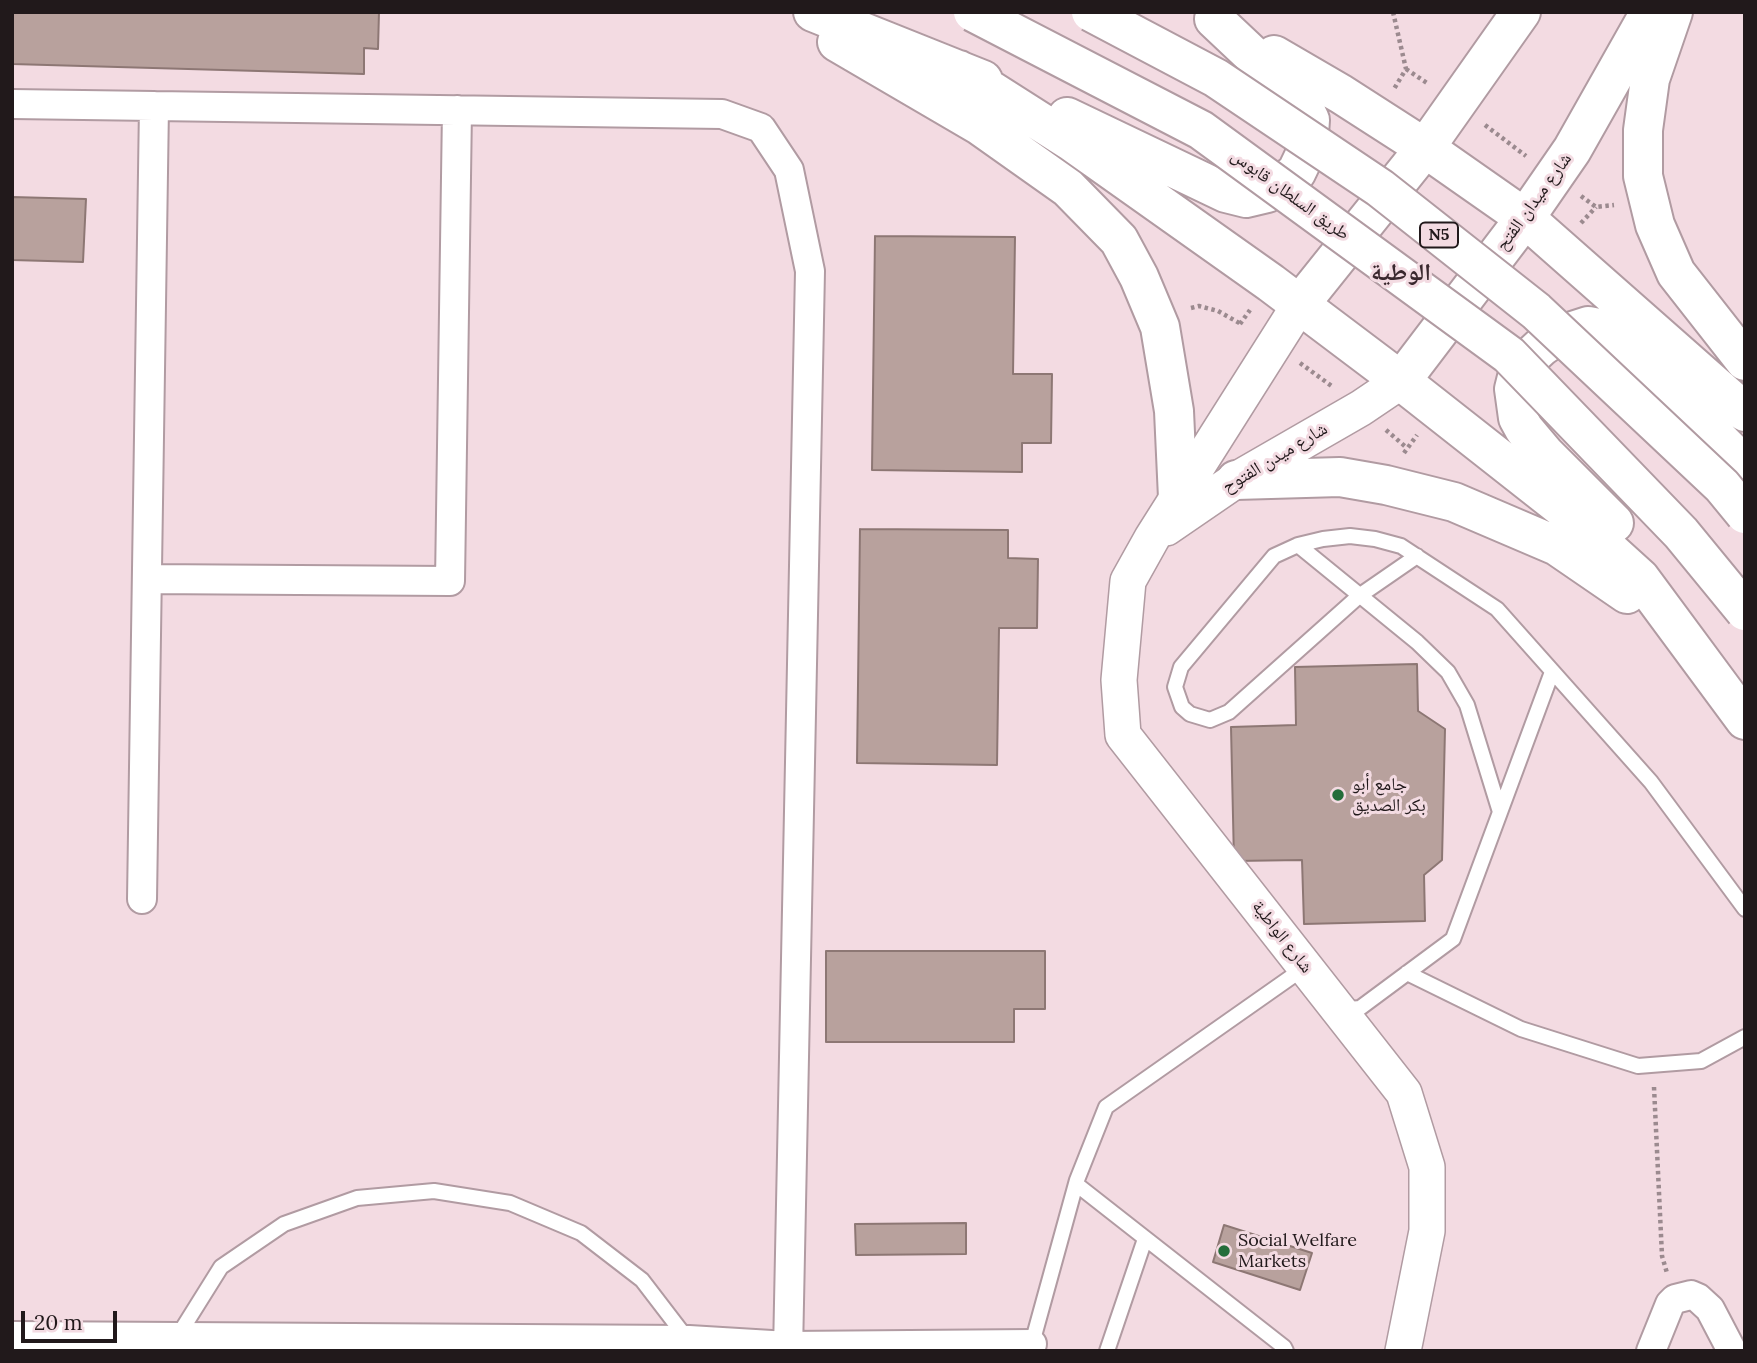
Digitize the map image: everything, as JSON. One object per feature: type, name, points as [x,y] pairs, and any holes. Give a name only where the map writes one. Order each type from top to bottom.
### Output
[{"type":"main road","points":[[788,12],[979,125],[1068,188],[1119,240],[1139,277],[1160,327],[1174,411],[1178,498]]},
{"type":"main road","points":[[813,12],[959,70],[1077,122],[1226,193],[1246,198],[1267,193],[1296,173],[1308,148],[1310,120],[1300,100],[1208,16]]},
{"type":"main road","name":"طريق السلطان قابوس","points":[[973,12],[1201,130],[1509,355],[1681,533],[1745,611]]},
{"type":"main road","name":"N5","points":[[1091,12],[1216,78],[1380,188],[1536,311],[1722,486],[1745,514]]},
{"type":"main road","points":[[1300,304],[1425,148],[1521,12]]},
{"type":"main road","name":"شارع ميدان الفتح","points":[[1401,381],[1525,218],[1572,150],[1650,12]]},
{"type":"main road","points":[[1673,12],[1650,79],[1643,130],[1643,176],[1655,225],[1676,273],[1745,361]]},
{"type":"main road","points":[[1208,16],[1341,94],[1425,148],[1525,218],[1745,412]]},
{"type":"main road","points":[[959,70],[1072,142],[1300,304],[1565,510],[1640,578],[1745,720]]},
{"type":"main road","points":[[1640,578],[1628,537],[1545,454],[1524,429],[1517,410],[1514,389],[1517,377],[1527,360],[1541,346],[1573,329],[1588,326],[1603,329],[1616,336],[1745,466]]},
{"type":"main road","points":[[1236,480],[1340,477],[1454,502],[1558,546],[1622,590],[1692,648]]},
{"type":"street","points":[[12,104],[722,114],[761,128],[789,170],[810,271],[788,1348]]},
{"type":"street","points":[[142,900],[154,106]]},
{"type":"street","points":[[147,579],[450,581],[457,110]]},
{"type":"street","name":"شارع الواطية","points":[[1300,304],[1152,538],[1128,581],[1119,680],[1123,735],[1305,967],[1351,1016],[1404,1093],[1427,1167],[1427,1231],[1403,1351]]},
{"type":"street","name":"شارع ميدن الفتوح","points":[[1152,538],[1236,480],[1361,408],[1401,381]]},
{"type":"street","points":[[1651,1351],[1670,1304],[1675,1299],[1691,1295],[1710,1309],[1732,1351]]},
{"type":"street","points":[[12,1336],[180,1344],[1031,1347]]},
{"type":"lane","points":[[1417,556],[1359,596],[1229,712],[1210,720],[1189,714],[1182,707],[1175,687],[1181,667],[1274,556],[1298,545],[1350,536],[1401,546],[1417,556],[1497,609],[1651,782],[1745,909]]},
{"type":"lane","points":[[1298,545],[1417,642],[1448,672],[1467,705],[1500,812]]},
{"type":"lane","points":[[1351,1016],[1453,939],[1552,672]]},
{"type":"lane","points":[[1031,1347],[1076,1184],[1106,1107],[1305,967]]},
{"type":"lane","points":[[1407,973],[1521,1029],[1638,1066],[1702,1060],[1745,1037]]},
{"type":"lane","points":[[1076,1184],[1286,1351]]},
{"type":"lane","points":[[180,1344],[221,1267],[284,1224],[357,1198],[434,1191],[510,1203],[581,1233],[642,1280],[685,1346]]},
{"type":"lane","points":[[1107,1351],[1145,1239]]},
{"type":"path","points":[[1406,69],[1596,207],[1649,201]]},
{"type":"path","points":[[1653,1065],[1662,1256],[1675,1299]]},
{"type":"building","points":[[12,12],[379,12],[378,49],[364,48],[364,74],[12,64]]},
{"type":"building","points":[[12,197],[86,199],[83,262],[12,260]]},
{"type":"building","points":[[875,236],[1015,237],[1013,374],[1052,374],[1051,443],[1022,443],[1022,472],[872,470]]},
{"type":"building","points":[[860,529],[1008,530],[1008,558],[1038,559],[1037,628],[999,628],[997,765],[857,763]]},
{"type":"building","name":"جامع أبو بكر الصديق","points":[[1417,664],[1418,711],[1445,729],[1442,860],[1424,875],[1425,921],[1304,924],[1302,860],[1234,861],[1231,727],[1296,725],[1295,667]]},
{"type":"building","points":[[826,951],[1045,951],[1045,1009],[1014,1009],[1014,1042],[826,1042]]},
{"type":"building","points":[[966,1223],[966,1254],[856,1255],[855,1224]]},
{"type":"building","points":[[1224,1225],[1312,1253],[1300,1290],[1213,1262]]},
{"type":"place","name":"جامع أبو بكر الصديق","points":[[1338,795]]},
{"type":"place","name":"Social Welfare Markets","points":[[1224,1251]]},
{"type":"district","name":"الوطية","points":[[1401,273]]}]
